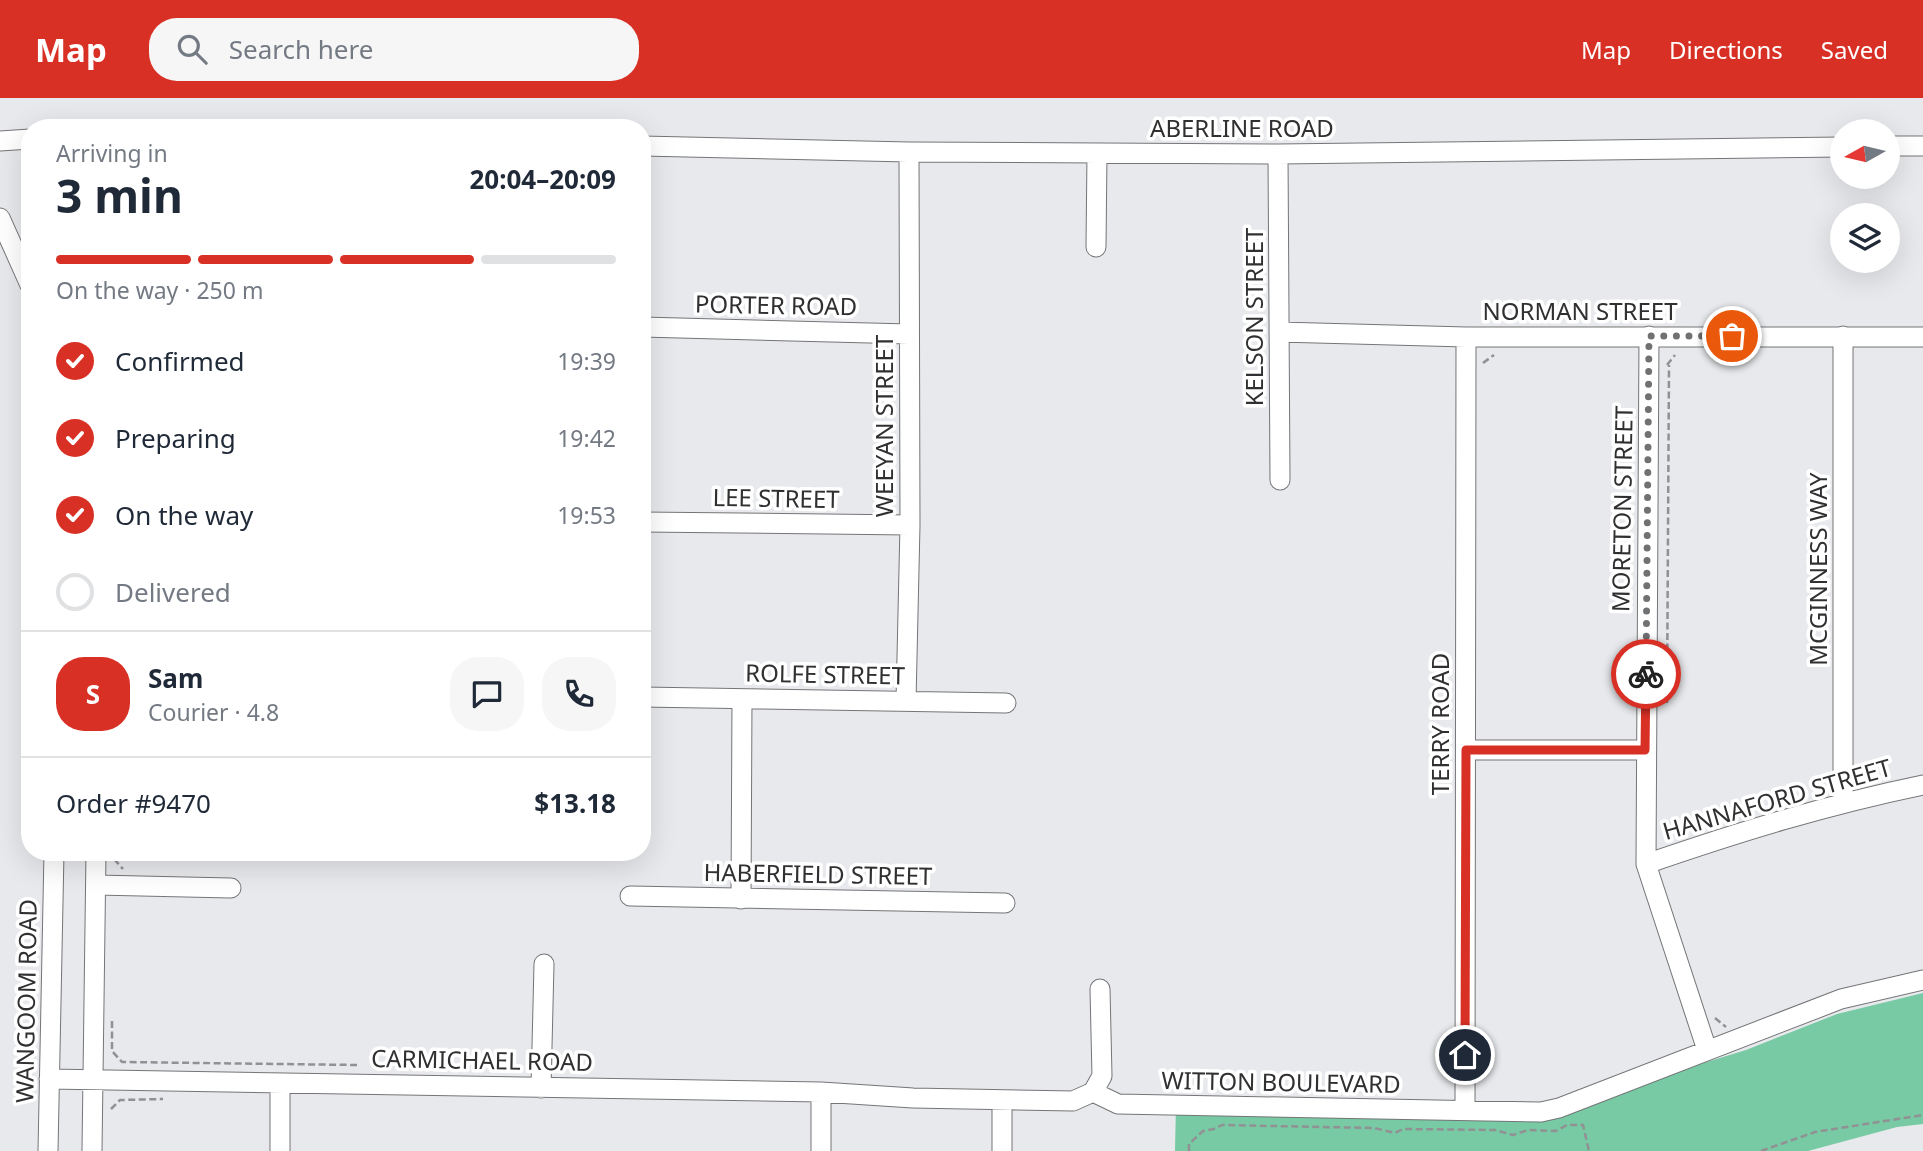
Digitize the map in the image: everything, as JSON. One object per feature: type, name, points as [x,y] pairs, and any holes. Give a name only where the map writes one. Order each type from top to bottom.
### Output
[{"type":"street","points":[[0,141],[21,140]]},
{"type":"street","name":"ABERLINE ROAD","points":[[651,146],[909,152],[1278,154],[1830,147]]},
{"type":"street","points":[[1900,146],[1923,146]]},
{"type":"street","name":"WEEYAN STREET","points":[[906,701],[910,525],[909,152]]},
{"type":"street","points":[[1096,247],[1097,153]]},
{"type":"street","name":"KELSON STREET","points":[[1278,154],[1280,480]]},
{"type":"street","points":[[0,218],[21,265]]},
{"type":"street","name":"PORTER ROAD","points":[[651,327],[909,334]]},
{"type":"street","name":"NORMAN STREET","points":[[1279,332],[1466,337],[1923,337]]},
{"type":"street","name":"MORETON STREET","points":[[1649,336],[1646,864],[1707,1050]]},
{"type":"street","name":"MCGINNESS WAY","points":[[1843,336],[1843,802]]},
{"type":"street","name":"TERRY ROAD","points":[[1465,1111],[1466,337]]},
{"type":"street","name":"LEE STREET","points":[[651,522],[910,525]]},
{"type":"street","name":"ROLFE STREET","points":[[651,697],[1006,703]]},
{"type":"street","points":[[741,899],[742,699]]},
{"type":"street","points":[[1466,750],[1645,750]]},
{"type":"street","name":"HANNAFORD STREET","points":[[1646,864],[1765,824],[1843,802],[1923,785]]},
{"type":"street","name":"WANGOOM ROAD","points":[[48,1151],[54,861]]},
{"type":"street","points":[[92,1151],[96,861]]},
{"type":"street","points":[[96,885],[231,888]]},
{"type":"street","name":"HABERFIELD STREET","points":[[630,896],[1005,903]]},
{"type":"street","points":[[541,1088],[544,964]]},
{"type":"street","name":"WITTON BOULEVARD","points":[[1093,1092],[1118,1104],[1541,1112],[1559,1108],[1841,999],[1923,981]]},
{"type":"street","points":[[1002,1151],[1002,1100],[1073,1101],[1093,1092],[1102,1076],[1100,989]]},
{"type":"street","name":"CARMICHAEL ROAD","points":[[49,1079],[821,1093],[1002,1100]]},
{"type":"street","points":[[280,1083],[280,1151]]},
{"type":"street","points":[[821,1093],[821,1151]]},
{"type":"path","points":[[1667,703],[1669,365]]},
{"type":"path","points":[[115,861],[125,871],[130,871]]},
{"type":"path","points":[[1696,1018],[1712,1012],[1715,1019],[1727,1027]]},
{"type":"path","points":[[112,1013],[112,1051],[122,1062],[357,1065]]},
{"type":"path","points":[[111,1109],[120,1100],[170,1099]]},
{"type":"path","points":[[1761,1151],[1815,1132],[1923,1115]]},
{"type":"path","points":[[1189,1151],[1189,1144],[1197,1135],[1222,1125],[1374,1128],[1395,1133],[1403,1129],[1495,1130],[1513,1135],[1528,1130],[1556,1131],[1576,1123],[1583,1125],[1589,1151]]},
{"type":"green space","points":[[1923,993],[1923,1124],[1897,1127],[1808,1151],[1175,1151],[1176,1105],[1550,1110],[1746,1050],[1837,1014]]},
{"type":"way so far","points":[[1646,674],[1649,336],[1732,336]]},
{"type":"route","points":[[1465,1055],[1466,750],[1645,750],[1646,674]]}]
